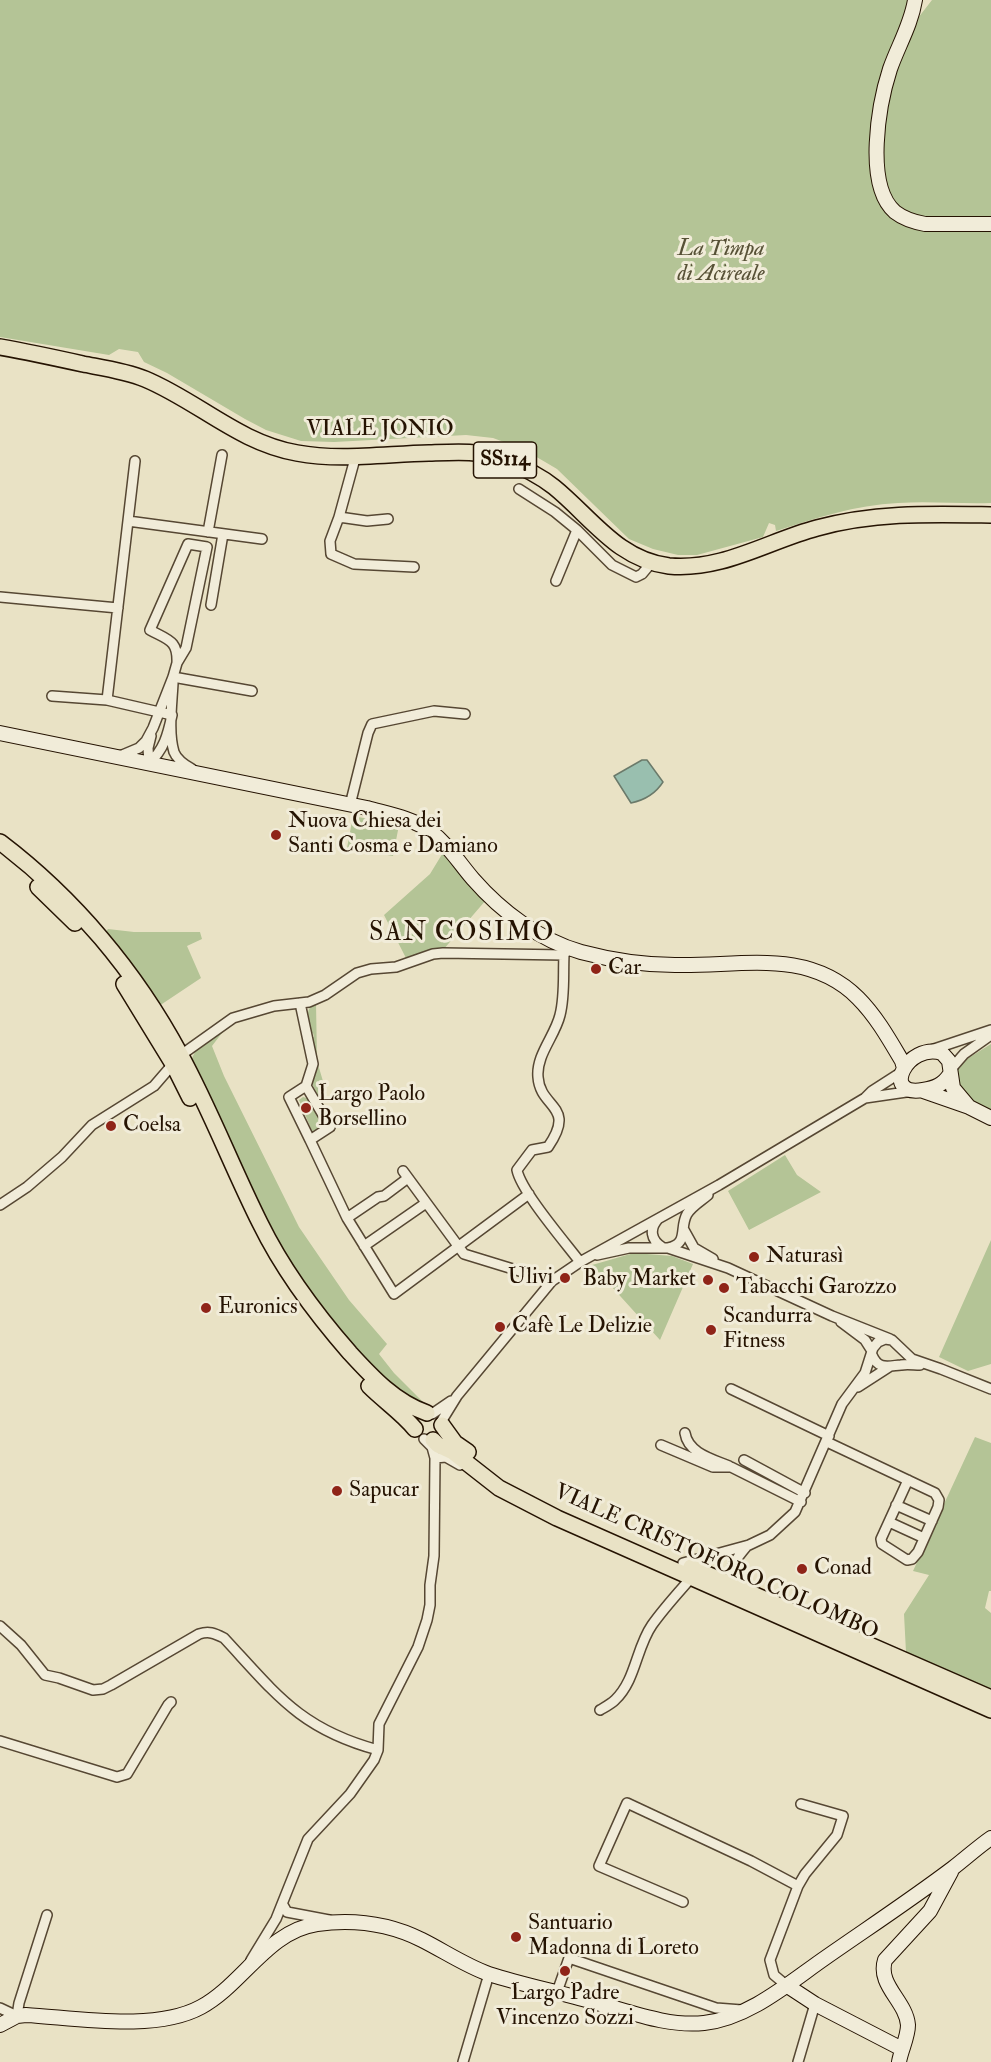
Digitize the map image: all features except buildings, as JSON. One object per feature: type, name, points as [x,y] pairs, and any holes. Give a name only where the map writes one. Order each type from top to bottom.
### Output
[{"type":"main road","name":"VIALE JONIO","points":[[0,347],[106,368],[145,379],[241,435],[278,449],[318,456],[462,452],[500,458],[519,466],[553,486],[618,547],[652,562],[669,566],[707,564],[727,560],[816,528],[875,516],[991,515]]},
{"type":"main road","name":"VIALE CRISTOFORO COLOMBO","points":[[0,842],[66,900],[115,955],[148,1000],[261,1224],[293,1280],[337,1338],[374,1379],[412,1408],[436,1418],[455,1443],[499,1476],[558,1507],[991,1698]]},
{"type":"main road","name":"VIALE CRISTOFORO COLOMBO","points":[[0,854],[59,908],[106,960],[177,1059],[252,1229],[304,1313],[352,1369],[388,1405],[404,1415],[430,1444],[453,1452],[499,1488],[557,1518],[991,1710]]},
{"type":"main road","points":[[436,1418],[440,1435],[430,1444],[418,1419],[436,1418]]},
{"type":"street","points":[[915,0],[912,15],[891,66],[878,127],[879,177],[887,202],[894,211],[924,224],[991,224]]},
{"type":"street","points":[[208,532],[222,455]]},
{"type":"street","points":[[356,455],[330,541],[331,554],[354,564],[414,567]]},
{"type":"street","points":[[107,700],[135,461]]},
{"type":"street","points":[[519,489],[555,512],[612,565],[629,575],[636,577],[642,574],[652,562]]},
{"type":"street","points":[[339,517],[367,521],[388,519]]},
{"type":"street","points":[[128,521],[262,539]]},
{"type":"street","points":[[556,581],[577,530]]},
{"type":"street","points":[[211,604],[223,534]]},
{"type":"street","points":[[149,763],[148,748],[158,712],[177,663],[186,648],[207,547],[188,544],[150,630],[174,643],[177,650],[177,663]]},
{"type":"street","points":[[0,597],[118,608]]},
{"type":"street","points":[[173,677],[252,691]]},
{"type":"street","points":[[173,677],[174,752],[178,759],[199,774]]},
{"type":"street","points":[[52,696],[107,700],[172,715]]},
{"type":"street","points":[[350,805],[372,724],[434,711],[465,714]]},
{"type":"street","points":[[149,763],[161,750],[167,738],[172,715]]},
{"type":"street","points":[[118,756],[139,747],[146,741],[153,728]]},
{"type":"street","points":[[0,733],[350,805],[414,822],[443,842],[471,877],[503,910],[566,951]]},
{"type":"street","points":[[566,951],[560,1017],[544,1051],[538,1078],[559,1116],[560,1124],[548,1148],[532,1150],[517,1170],[529,1194],[584,1259]]},
{"type":"street","points":[[0,1205],[27,1187],[53,1165],[92,1125],[154,1086],[177,1059],[233,1018],[274,1006],[300,1003],[325,995],[357,973],[371,969],[396,967],[433,954],[501,955],[566,951],[640,963],[675,965],[762,962],[815,971],[856,996],[869,1011],[902,1061],[901,1083],[908,1090],[969,1107],[991,1118]]},
{"type":"street","points":[[300,1003],[313,1064],[306,1086],[289,1097],[347,1218],[394,1293],[529,1194]]},
{"type":"street","points":[[436,1418],[457,1396],[552,1281],[584,1259],[662,1218],[866,1098],[923,1052],[991,1030]]},
{"type":"street","points":[[866,1098],[917,1091],[941,1085],[964,1054],[991,1035]]},
{"type":"street","points":[[887,1038],[907,1052],[942,1053],[949,1061],[953,1088],[969,1107]]},
{"type":"street","points":[[306,1086],[330,1127],[311,1143]]},
{"type":"street","points":[[347,1218],[378,1197],[384,1196],[405,1174],[464,1254],[552,1281]]},
{"type":"street","points":[[584,1259],[629,1248],[674,1247],[681,1241],[689,1211],[719,1185]]},
{"type":"street","points":[[364,1246],[426,1203]]},
{"type":"street","points":[[728,1268],[657,1244],[652,1235],[653,1226],[662,1218],[674,1217],[683,1227],[694,1248],[728,1268],[832,1316],[892,1340],[912,1359],[991,1389]]},
{"type":"street","points":[[832,1316],[866,1340],[877,1364],[883,1367],[907,1364],[935,1366]]},
{"type":"street","points":[[683,1563],[749,1545],[770,1535],[795,1512],[843,1404],[865,1373],[878,1342],[885,1339],[892,1340]]},
{"type":"street","points":[[853,1390],[891,1367],[900,1357],[900,1348]]},
{"type":"street","points":[[731,1389],[935,1493],[939,1500],[932,1521],[918,1552],[907,1560],[882,1545],[881,1539],[908,1480]]},
{"type":"street","points":[[685,1433],[686,1442],[694,1450],[803,1497]]},
{"type":"street","points":[[245,1970],[276,1919],[308,1839],[369,1769],[378,1750],[379,1724],[418,1647],[427,1620],[434,1556],[430,1444]]},
{"type":"street","points":[[661,1445],[713,1467],[731,1467]]},
{"type":"street","points":[[744,1460],[803,1497]]},
{"type":"street","points":[[896,1505],[932,1521]]},
{"type":"street","points":[[889,1522],[924,1538]]},
{"type":"street","points":[[730,1583],[730,1571],[734,1561],[749,1545]]},
{"type":"street","points":[[600,1710],[615,1700],[623,1689],[630,1678],[642,1643],[652,1625],[691,1578]]},
{"type":"street","points":[[0,1626],[21,1645],[45,1675],[93,1690],[111,1685],[199,1634],[208,1631],[215,1633],[224,1638],[275,1695],[296,1713],[322,1730],[354,1744],[378,1750]]},
{"type":"street","points":[[0,1741],[117,1777],[122,1776],[128,1774],[171,1702]]},
{"type":"street","points":[[683,1902],[599,1866],[627,1803],[751,1861],[798,1886]]},
{"type":"street","points":[[801,1804],[843,1816]]},
{"type":"street","points":[[849,1805],[837,1835],[798,1886],[770,1960],[774,1975],[786,1985],[900,2055],[908,2025],[900,2004],[882,1973],[883,1966],[885,1960],[930,1911],[953,1868]]},
{"type":"street","points":[[0,2025],[16,2016],[26,2015],[138,2022],[172,2019],[210,2002],[285,1937],[301,1928],[316,1924],[339,1923],[367,1924],[402,1931],[489,1974],[651,2017],[687,2024],[722,2020],[747,2010],[786,1985],[953,1868],[991,1838]]},
{"type":"street","points":[[282,1905],[287,1912],[339,1923]]},
{"type":"street","points":[[16,2016],[47,1915]]},
{"type":"street","points":[[557,1992],[569,1958],[716,2008],[747,2010]]},
{"type":"street","points":[[463,2062],[489,1974]]},
{"type":"street","points":[[798,2062],[815,2004]]},
{"type":"street","points":[[0,2007],[16,2016]]},
{"type":"green space","name":"La Timpa di Acireale","points":[[0,0],[908,0],[908,11],[918,18],[932,0],[991,0],[991,503],[910,502],[866,506],[776,531],[775,525],[769,523],[763,537],[697,555],[678,555],[653,549],[629,539],[557,469],[523,449],[493,438],[466,435],[334,442],[301,441],[266,430],[245,419],[144,362],[138,352],[119,349],[109,355],[0,337]]},
{"type":"green space","points":[[353,816],[399,825],[393,856],[347,848]]},
{"type":"green space","points":[[444,851],[486,900],[443,950],[407,960],[384,915],[430,874]]},
{"type":"green space","points":[[108,929],[134,932],[200,932],[202,939],[187,946],[201,978],[159,1006],[105,933]]},
{"type":"green space","points":[[316,1002],[317,1061],[325,1088],[322,1095],[318,1095],[311,1082],[316,1065],[312,1038],[314,1037],[313,1033],[311,1034],[308,1012]]},
{"type":"green space","points":[[228,1025],[212,1046],[224,1076],[299,1227],[349,1300],[387,1344],[379,1354],[394,1373],[428,1407],[419,1406],[378,1375],[316,1304],[265,1222],[191,1060],[196,1050]]},
{"type":"green space","points":[[991,1044],[991,1111],[963,1097],[955,1072],[962,1062]]},
{"type":"green space","points":[[303,1097],[310,1099],[323,1123],[320,1129],[312,1131],[299,1100]]},
{"type":"green space","points":[[785,1155],[797,1175],[821,1192],[749,1230],[728,1191]]},
{"type":"green space","points":[[991,1240],[991,1364],[968,1371],[939,1357]]},
{"type":"green space","points":[[634,1253],[672,1256],[693,1264],[660,1340],[592,1265]]},
{"type":"green space","points":[[975,1437],[991,1443],[991,1591],[989,1591],[985,1608],[991,1613],[991,1692],[906,1652],[904,1614],[929,1575],[913,1571]]},
{"type":"shaded area","points":[[642,760],[647,760],[663,782],[650,796],[631,803],[614,776]]},
{"type":"place","name":"Nuova Chiesa dei Santi Cosma e Damiano","points":[[276,835]]},
{"type":"place","name":"Car","points":[[596,969]]},
{"type":"place","name":"Largo Paolo Borsellino","points":[[306,1108]]},
{"type":"place","name":"Coelsa","points":[[111,1126]]},
{"type":"place","name":"Naturasì","points":[[754,1257]]},
{"type":"place","name":"Ulivi","points":[[565,1278]]},
{"type":"place","name":"Baby Market","points":[[708,1280]]},
{"type":"place","name":"Tabacchi Garozzo","points":[[724,1288]]},
{"type":"place","name":"Euronics","points":[[206,1308]]},
{"type":"place","name":"Cafè Le Delizie","points":[[500,1327]]},
{"type":"place","name":"Scandurra Fitness","points":[[711,1330]]},
{"type":"place","name":"Sapucar","points":[[337,1491]]},
{"type":"place","name":"Conad","points":[[802,1569]]},
{"type":"place","name":"Santuario Madonna di Loreto","points":[[516,1937]]},
{"type":"place","name":"Largo Padre Vincenzo Sozzi","points":[[565,1971]]},
{"type":"district","name":"SAN COSIMO","points":[[462,934]]}]
